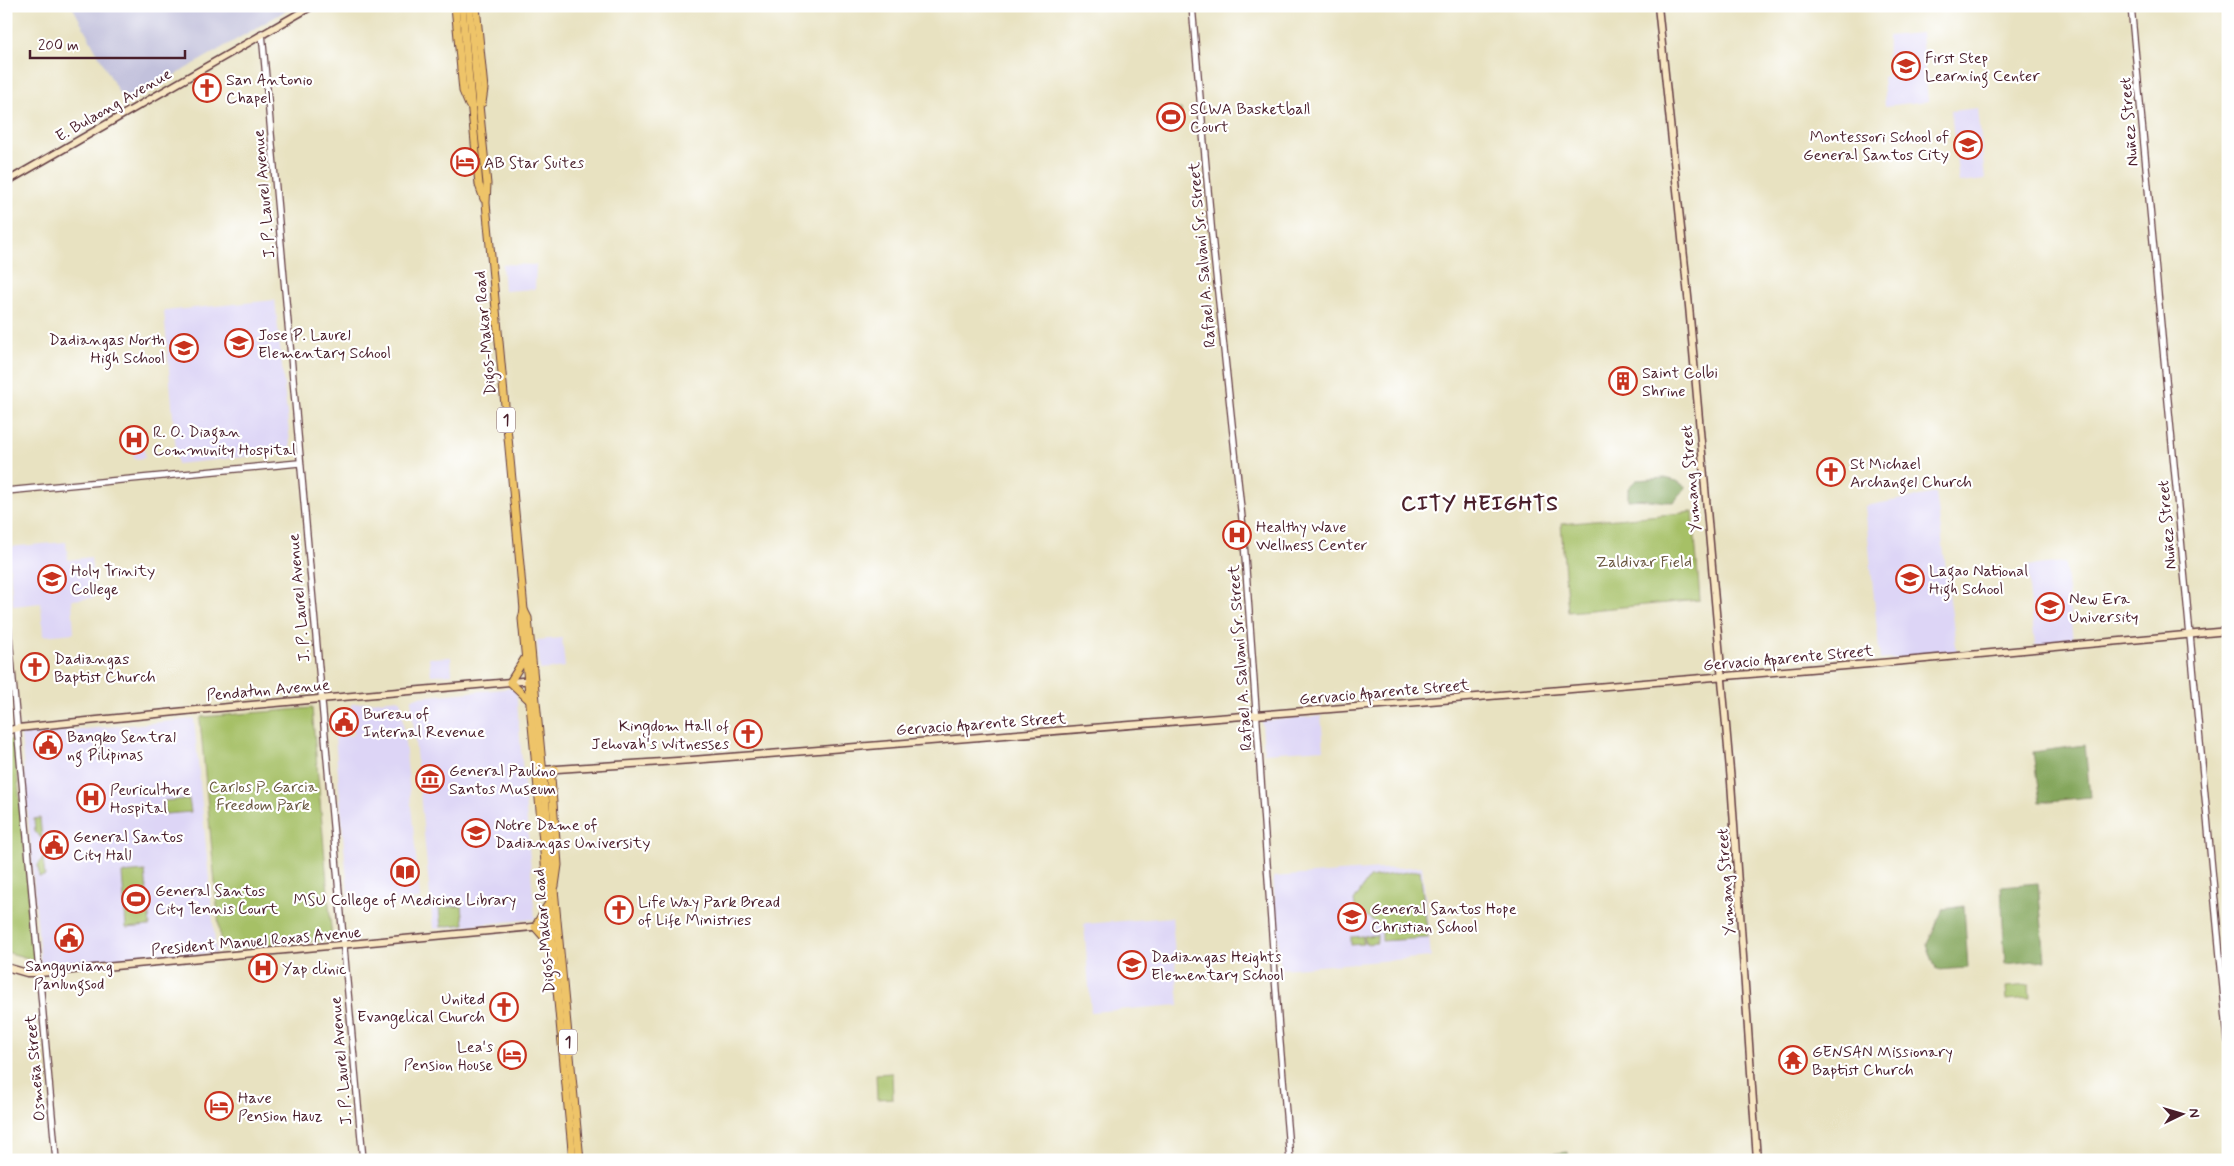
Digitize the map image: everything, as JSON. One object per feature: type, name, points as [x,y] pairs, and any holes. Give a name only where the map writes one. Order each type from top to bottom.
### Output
[{"type":"main road","name":"E. Bulaong Avenue","points":[[6,182],[262,33],[312,6]]},
{"type":"main road","name":"Digos-Makar Road","points":[[455,6],[463,91],[476,114]]},
{"type":"main road","name":"Digos-Makar Road","points":[[462,6],[476,114]]},
{"type":"main road","name":"Digos-Makar Road","points":[[469,6],[479,185],[486,203],[524,610],[522,619],[525,658],[530,680],[542,770],[554,896],[552,947],[573,1160]]},
{"type":"main road","name":"Digos-Makar Road","points":[[476,6],[484,89],[476,114]]},
{"type":"main road","name":"Yumang Street","points":[[1658,6],[1689,306],[1736,843],[1757,1160]]},
{"type":"main road","name":"Digos-Makar Road","points":[[524,610],[528,618],[529,701],[548,903],[553,926],[580,1160]]},
{"type":"main road","name":"Gervacio Aparente Street","points":[[542,770],[692,760],[1258,715],[2228,631]]},
{"type":"main road","points":[[525,658],[520,669],[510,682],[529,701]]},
{"type":"main road","name":"Pendatun Avenue","points":[[6,731],[18,728],[321,698],[530,680]]},
{"type":"main road","points":[[554,896],[558,869],[550,778],[555,769]]},
{"type":"main road","points":[[548,903],[535,927],[552,947]]},
{"type":"main road","name":"President Manuel Roxas Avenue","points":[[6,967],[26,973],[40,973],[553,926]]},
{"type":"street","name":"Rafael A. Salvani Sr. Street","points":[[1192,6],[1212,236],[1243,528],[1290,1160]]},
{"type":"street","name":"Nuñez Street","points":[[2131,6],[2190,634],[2196,720],[2228,1041]]},
{"type":"street","name":"J. P. Laurel Avenue","points":[[262,33],[299,463],[363,1160]]},
{"type":"street","points":[[6,491],[299,463]]},
{"type":"street","name":"Osmeña Street","points":[[6,603],[56,1160]]},
{"type":"shaded area","points":[[72,6],[294,6],[125,104]]},
{"type":"shaded area","name":"First Step Learning Center","points":[[1921,33],[1928,101],[1885,106],[1883,77],[1887,76],[1888,36]]},
{"type":"shaded area","name":"Montessori School of General Santos City","points":[[1978,108],[1985,180],[1959,183],[1951,111]]},
{"type":"shaded area","points":[[502,264],[536,265],[535,289],[504,291]]},
{"type":"shaded area","points":[[275,300],[291,452],[177,464],[164,311]]},
{"type":"shaded area","name":"R. O. Diagan Community Hospital","points":[[143,432],[145,458],[134,459],[133,447],[124,448],[123,433]]},
{"type":"shaded area","name":"Lagao National High School","points":[[1936,493],[1957,653],[1880,660],[1865,506]]},
{"type":"shaded area","name":"Holy Trinity College","points":[[66,542],[68,560],[91,557],[94,598],[72,600],[74,633],[43,636],[41,603],[13,606],[8,547]]},
{"type":"shaded area","name":"New Era University","points":[[2065,562],[2073,642],[2035,645],[2027,566]]},
{"type":"shaded area","points":[[562,638],[565,667],[540,670],[537,640]]},
{"type":"shaded area","points":[[451,657],[452,674],[431,675],[429,658]]},
{"type":"shaded area","name":"Notre Dame of Dadiangas University","points":[[514,688],[516,690],[535,919],[435,929],[433,927],[411,700],[417,697]]},
{"type":"shaded area","points":[[398,699],[401,701],[420,899],[349,906],[335,737],[354,735],[351,704]]},
{"type":"shaded area","points":[[1321,716],[1324,749],[1264,753],[1262,721]]},
{"type":"shaded area","points":[[194,719],[216,953],[41,968],[21,735]]},
{"type":"shaded area","name":"General Santos Hope Christian School","points":[[1422,866],[1431,957],[1280,969],[1273,877]]},
{"type":"shaded area","name":"Dadiangas Heights Elementary School","points":[[1172,917],[1179,1005],[1091,1012],[1084,924]]},
{"type":"green space","name":"SCWA Basketball Court","points":[[1181,109],[1182,121],[1161,124],[1159,112]]},
{"type":"green space","points":[[1665,478],[1677,481],[1686,487],[1674,502],[1640,499],[1628,500],[1628,488],[1636,480]]},
{"type":"green space","name":"Zaldivar Field","points":[[1693,512],[1700,600],[1568,612],[1561,524]]},
{"type":"green space","name":"Carlos P. Garcia Freedom Park","points":[[312,708],[332,940],[221,949],[200,720],[202,717]]},
{"type":"green space","points":[[14,738],[35,960],[6,952],[6,742]]},
{"type":"green space","points":[[2085,745],[2090,797],[2040,802],[2033,752]]},
{"type":"green space","points":[[189,799],[191,812],[165,814],[164,801]]},
{"type":"green space","points":[[40,818],[42,839],[35,832],[34,819]]},
{"type":"green space","points":[[43,857],[45,876],[39,877],[38,865]]},
{"type":"green space","points":[[1420,870],[1428,938],[1382,941],[1382,928],[1355,907],[1354,901],[1369,878]]},
{"type":"green space","name":"General Santos City Tennis Court","points":[[145,871],[150,926],[126,928],[122,873]]},
{"type":"green space","points":[[2038,883],[2045,960],[2005,964],[2001,886]]},
{"type":"green space","points":[[462,906],[464,924],[441,927],[439,908]]},
{"type":"green space","points":[[1964,906],[1968,968],[1936,970],[1927,944],[1943,909]]},
{"type":"green space","points":[[1377,935],[1377,943],[1365,944],[1364,936]]},
{"type":"green space","points":[[1363,936],[1363,944],[1351,945],[1351,937]]},
{"type":"green space","points":[[2029,985],[2030,998],[2007,1000],[2006,987]]},
{"type":"green space","points":[[892,1073],[893,1098],[877,1099],[876,1074]]},
{"type":"green space","points":[[1568,1152],[1569,1160],[1504,1160]]},
{"type":"place","name":"First Step Learning Center","points":[[1906,66]]},
{"type":"place","name":"San Antonio Chapel","points":[[207,88]]},
{"type":"place","name":"SCWA Basketball Court","points":[[1171,117]]},
{"type":"place","name":"Montessori School of General Santos City","points":[[1968,145]]},
{"type":"place","name":"AB Star Suites","points":[[465,162]]},
{"type":"place","name":"Jose P. Laurel Elementary School","points":[[239,343]]},
{"type":"place","name":"Dadiangas North High School","points":[[184,348]]},
{"type":"place","name":"Saint Colbi Shrine","points":[[1623,381]]},
{"type":"place","name":"R. O. Diagan Community Hospital","points":[[134,440]]},
{"type":"place","name":"St Michael Archangel Church","points":[[1831,472]]},
{"type":"place","name":"Healthy Wave Wellness Center","points":[[1237,535]]},
{"type":"place","name":"Holy Trinity College","points":[[52,579]]},
{"type":"place","name":"Lagao National High School","points":[[1910,579]]},
{"type":"place","name":"New Era University","points":[[2050,607]]},
{"type":"place","name":"Dadiangas Baptist Church","points":[[35,667]]},
{"type":"place","name":"Bureau of Internal Revenue","points":[[344,722]]},
{"type":"place","name":"Kingdom Hall of Jehovah's Witnesses","points":[[748,734]]},
{"type":"place","name":"Bangko Sentral ng Pilipinas","points":[[48,745]]},
{"type":"place","name":"General Paulino Santos Museum","points":[[430,779]]},
{"type":"place","name":"Peuriculture Hospital","points":[[91,798]]},
{"type":"place","name":"Notre Dame of Dadiangas University","points":[[476,833]]},
{"type":"place","name":"General Santos City Hall","points":[[54,845]]},
{"type":"place","name":"MSU College of Medicine Library","points":[[405,872]]},
{"type":"place","name":"General Santos City Tennis Court","points":[[136,899]]},
{"type":"place","name":"Life Way Park Bread of Life Ministries","points":[[619,910]]},
{"type":"place","name":"General Santos Hope Christian School","points":[[1352,917]]},
{"type":"place","name":"Sangguniang Panlungsod","points":[[69,938]]},
{"type":"place","name":"Dadiangas Heights Elementary School","points":[[1132,965]]},
{"type":"place","name":"Yap clinic","points":[[263,968]]},
{"type":"place","name":"United Evangelical Church","points":[[504,1007]]},
{"type":"place","name":"Lea's Pension House","points":[[512,1055]]},
{"type":"place","name":"GENSAN Missionary Baptist Church","points":[[1793,1060]]},
{"type":"place","name":"Have Pension Hauz","points":[[219,1106]]},
{"type":"district","name":"CITY HEIGHTS","points":[[1480,503]]}]
